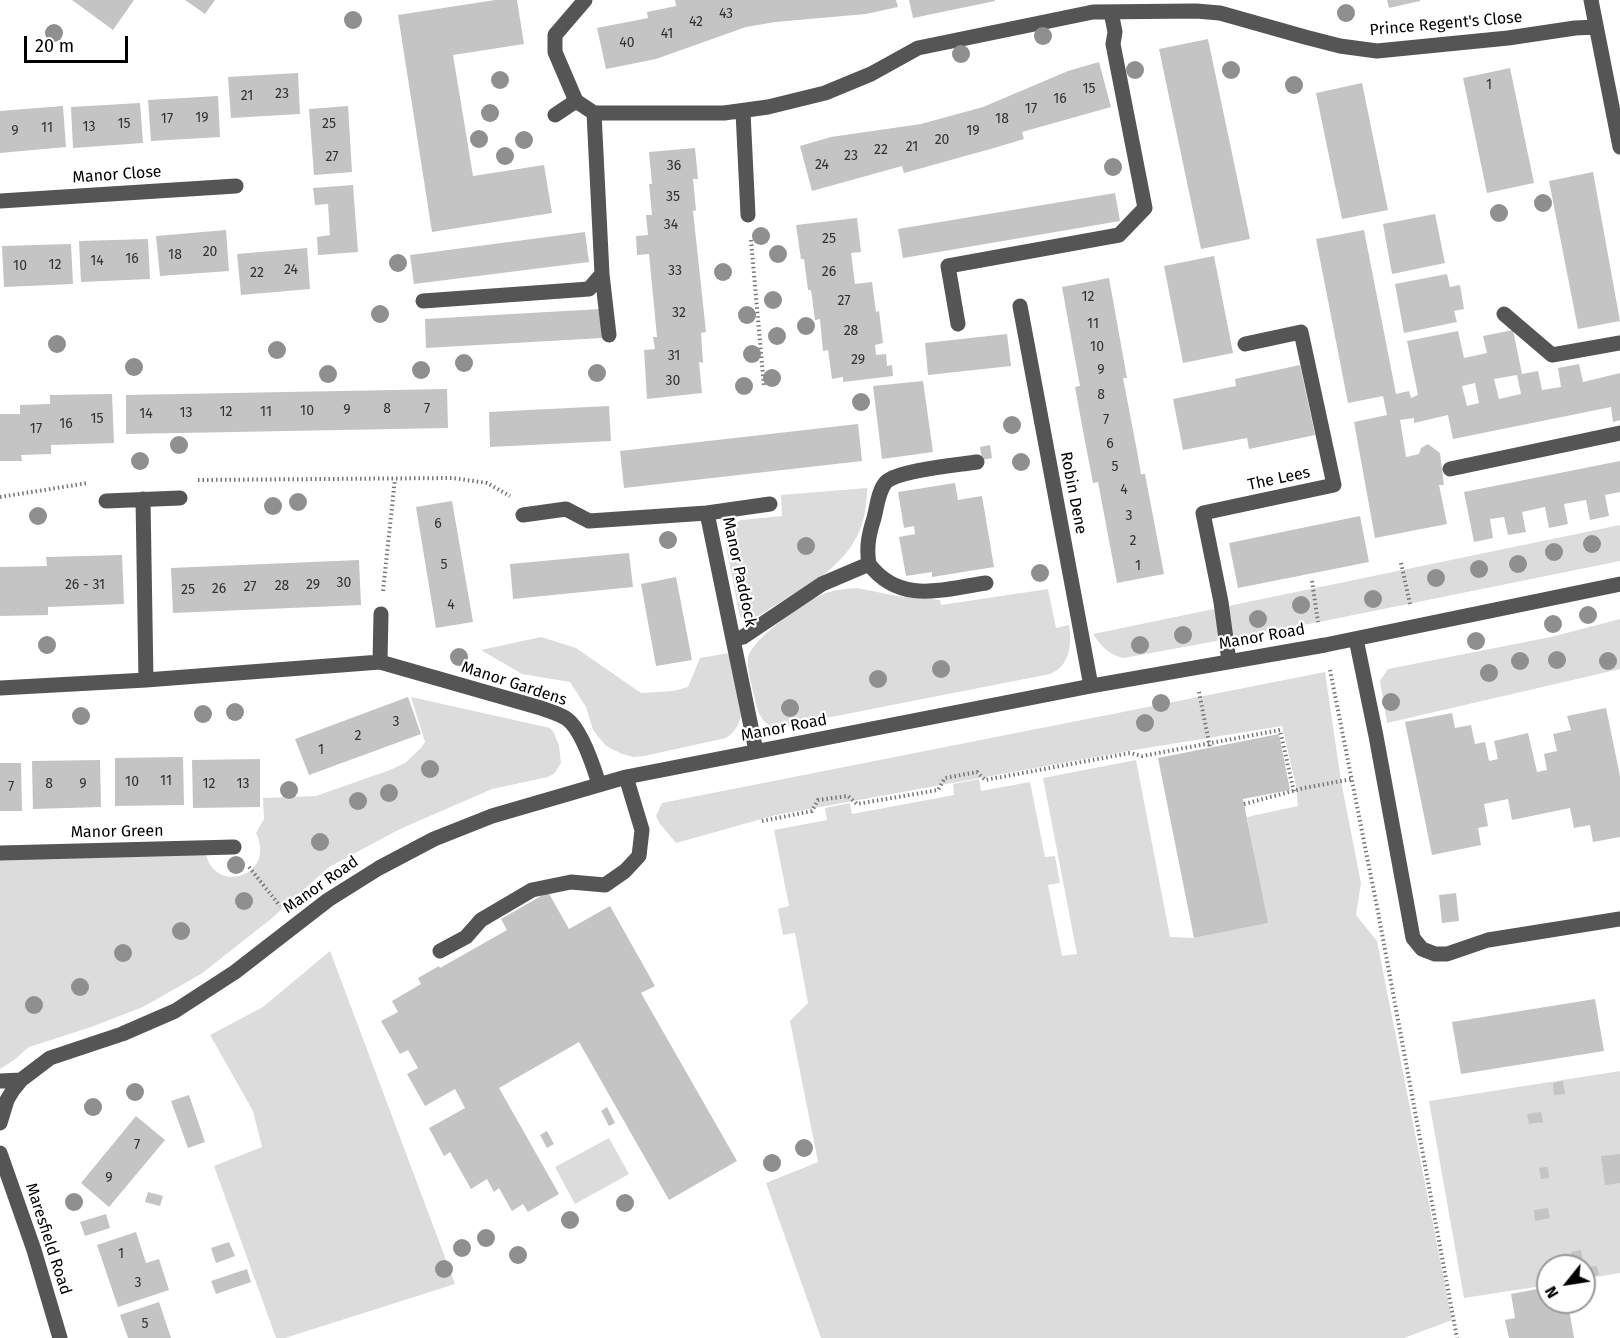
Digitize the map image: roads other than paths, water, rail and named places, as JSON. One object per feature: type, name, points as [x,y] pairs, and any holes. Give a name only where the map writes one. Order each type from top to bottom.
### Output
[{"type":"street","points":[[585,0],[555,35],[555,52],[576,101],[594,114],[602,274],[609,335]]},
{"type":"street","points":[[1591,0],[1620,147]]},
{"type":"street","name":"Prince Regent's Close","points":[[594,114],[743,112],[784,104],[849,85],[918,48],[1093,12],[1220,13],[1340,46],[1377,51],[1596,27]]},
{"type":"street","points":[[958,324],[948,266],[1119,235],[1145,208],[1113,44],[1115,32],[1112,12]]},
{"type":"street","points":[[555,115],[576,101]]},
{"type":"street","points":[[743,112],[748,215]]},
{"type":"street","name":"Manor Close","points":[[0,201],[236,186]]},
{"type":"street","points":[[423,301],[589,289],[602,274]]},
{"type":"street","name":"Robin Dene","points":[[1020,306],[1091,686]]},
{"type":"street","points":[[1504,314],[1552,355],[1620,343]]},
{"type":"street","name":"The Lees","points":[[1229,661],[1221,602],[1203,513],[1334,485],[1301,332],[1245,344]]},
{"type":"street","points":[[1450,469],[1620,433]]},
{"type":"street","points":[[977,462],[903,474],[887,481],[881,490],[866,551],[869,564],[883,580],[900,589],[917,592],[935,591],[986,583]]},
{"type":"street","points":[[106,501],[180,498]]},
{"type":"street","points":[[143,499],[146,680]]},
{"type":"street","name":"Manor Paddock","points":[[524,515],[566,509],[589,521],[707,513],[770,504]]},
{"type":"street","name":"Manor Paddock","points":[[707,513],[735,639],[756,751]]},
{"type":"street","name":"Manor Paddock","points":[[735,639],[744,637],[822,584],[869,564]]},
{"type":"street","name":"Manor Road","points":[[0,1123],[7,1100],[21,1080],[50,1058],[122,1034],[175,1011],[235,972],[328,900],[379,868],[434,839],[492,816],[626,777],[1091,686],[1356,639],[1414,625],[1620,584]]},
{"type":"street","points":[[380,662],[381,614]]},
{"type":"street","points":[[1356,639],[1413,938],[1422,949],[1435,954],[1447,954],[1488,940],[1620,919]]},
{"type":"street","name":"Manor Gardens","points":[[0,688],[146,680],[380,662],[541,708],[566,718],[573,724],[592,762],[599,784]]},
{"type":"street","points":[[440,951],[466,937],[481,920],[532,890],[571,882],[605,885],[625,871],[639,856],[642,830],[626,777]]},
{"type":"street","name":"Manor Green","points":[[0,853],[234,847]]},
{"type":"street","points":[[0,1081],[21,1080]]},
{"type":"street","name":"Maresfield Road","points":[[0,1152],[34,1250],[60,1338]]}]
